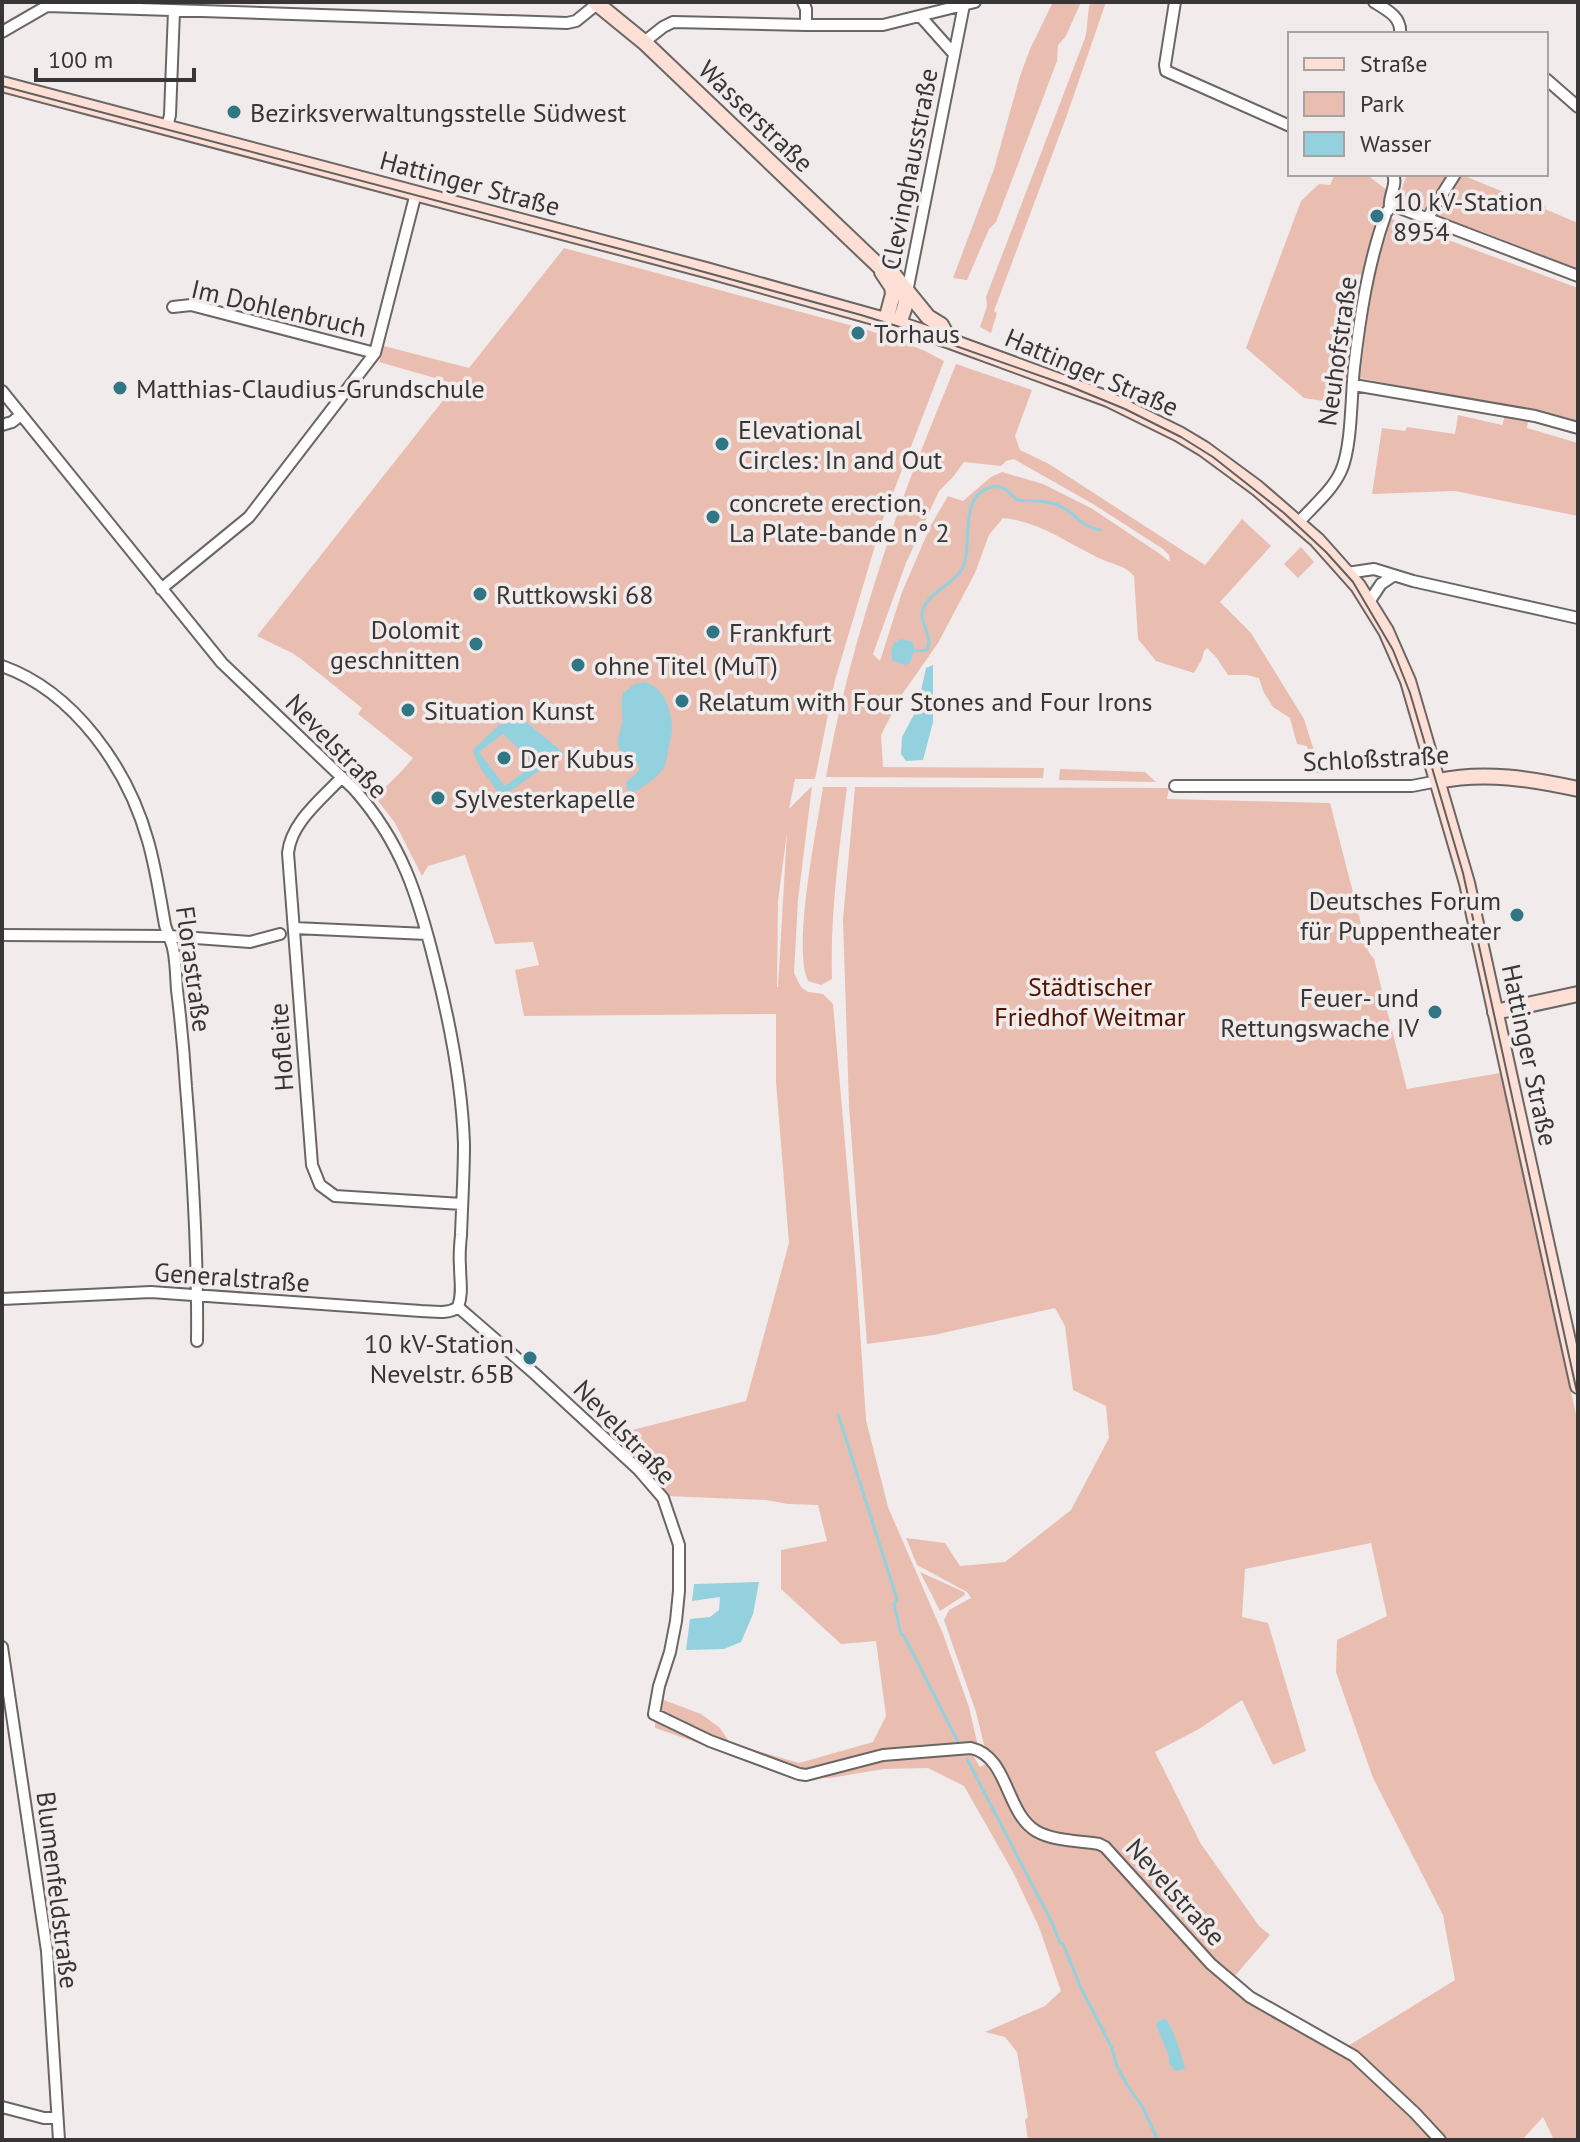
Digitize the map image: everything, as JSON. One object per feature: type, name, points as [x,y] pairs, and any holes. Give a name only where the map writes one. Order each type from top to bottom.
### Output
[{"type":"main road","name":"Wasserstraße","points":[[596,3],[644,42],[881,268],[889,269],[928,317],[941,325],[950,341]]},
{"type":"main road","name":"Hattinger Straße","points":[[2,84],[706,270],[950,341],[1108,399],[1179,434],[1223,462],[1298,523],[1328,551],[1369,602],[1405,673],[1463,864],[1578,1386]]},
{"type":"main road","points":[[881,268],[892,287],[892,322]]},
{"type":"main road","points":[[892,322],[905,306],[907,292]]},
{"type":"main road","name":"Schloßstraße","points":[[1438,781],[1511,777],[1578,789]]},
{"type":"main road","points":[[1495,1012],[1578,994]]},
{"type":"street","points":[[803,2],[806,25]]},
{"type":"street","points":[[1175,2],[1166,71],[1288,125]]},
{"type":"street","points":[[1374,2],[1394,15],[1399,21],[1400,32]]},
{"type":"street","points":[[2,32],[47,4],[567,23],[576,21],[596,3]]},
{"type":"street","points":[[644,42],[673,22],[883,25],[969,4]]},
{"type":"street","name":"Clevinghausstraße","points":[[907,292],[954,54],[969,4]]},
{"type":"street","points":[[167,127],[174,11]]},
{"type":"street","name":"Clevinghausstraße","points":[[921,17],[954,54]]},
{"type":"street","points":[[1548,81],[1578,107]]},
{"type":"street","name":"Neuhofstraße","points":[[1298,523],[1334,482],[1345,459],[1354,371],[1369,275],[1381,226],[1390,208],[1396,180],[1394,176]]},
{"type":"street","points":[[1427,219],[1454,176]]},
{"type":"street","points":[[161,589],[249,517],[375,353],[416,193]]},
{"type":"street","points":[[1390,208],[1397,207],[1578,276]]},
{"type":"street","name":"Im Dohlenbruch","points":[[173,307],[191,305],[375,353]]},
{"type":"street","points":[[1354,385],[1535,416],[1578,428]]},
{"type":"street","name":"Nevelstraße","points":[[2,391],[222,663],[342,777],[365,802],[398,853],[415,890],[447,1012],[461,1099],[464,1142],[459,1263],[461,1297],[458,1307],[645,1476],[663,1498],[679,1545],[676,1621],[654,1714],[710,1741],[799,1774],[815,1773],[883,1755],[971,1748],[980,1751],[993,1761],[1020,1814],[1030,1826],[1042,1834],[1105,1847],[1211,1964],[1250,1997],[1354,2056],[1415,2113],[1436,2139]]},
{"type":"street","points":[[2,425],[21,415]]},
{"type":"street","points":[[1347,573],[1374,569],[1578,618]]},
{"type":"street","points":[[1369,602],[1381,584],[1393,576]]},
{"type":"street","name":"Florastraße","points":[[2,666],[32,679],[57,696],[78,716],[102,746],[131,797],[147,837],[173,948],[181,1027],[190,1128],[197,1341]]},
{"type":"street","name":"Hofleite","points":[[342,777],[292,833],[288,853],[312,1165],[318,1182],[335,1196],[462,1204]]},
{"type":"street","name":"Schloßstraße","points":[[1175,786],[1412,786],[1438,781]]},
{"type":"street","points":[[294,928],[427,934]]},
{"type":"street","points":[[2,935],[169,936],[250,942],[280,934]]},
{"type":"street","name":"Generalstraße","points":[[2,1299],[139,1293],[446,1312],[458,1307]]},
{"type":"street","name":"Blumenfeldstraße","points":[[2,1647],[47,1951],[59,2140]]},
{"type":"street","points":[[2,2107],[44,2118],[57,2118]]},
{"type":"green space","points":[[1053,2],[1081,2],[1066,36],[1058,45],[1057,61],[996,222],[989,229],[967,280],[953,278],[994,169],[1020,76]]},
{"type":"green space","points":[[1090,2],[1106,2],[994,311],[997,313],[991,333],[980,327],[987,306],[986,297],[1085,38]]},
{"type":"green space","points":[[1334,176],[1369,176],[1387,190],[1363,275],[1355,274],[1349,307],[1358,309],[1348,386],[1339,385],[1337,403],[1304,398],[1246,348],[1301,201],[1319,184],[1330,185]]},
{"type":"green space","points":[[1406,176],[1448,176],[1426,209],[1399,197]]},
{"type":"green space","points":[[1461,176],[1531,203],[1535,201],[1546,206],[1545,209],[1578,223],[1578,269],[1483,232],[1436,216]]},
{"type":"green space","points":[[1389,218],[1578,288],[1578,422],[1498,403],[1360,378],[1370,297]]},
{"type":"green space","name":"Städtischer Friedhof Weitmar","points":[[564,248],[868,330],[944,361],[883,519],[835,680],[815,779],[795,779],[789,809],[812,786],[798,900],[794,973],[801,987],[808,992],[823,994],[833,1004],[866,1420],[888,1507],[943,1634],[969,1707],[978,1746],[973,1755],[980,1767],[994,1760],[985,1749],[976,1712],[944,1620],[949,1610],[971,1598],[967,1592],[917,1565],[906,1538],[945,1543],[960,1566],[1005,1562],[1071,1510],[1109,1438],[1106,1406],[1073,1390],[1065,1326],[1055,1308],[934,1335],[867,1344],[849,1106],[843,919],[855,787],[1169,788],[1167,799],[1330,803],[1407,1089],[1500,1073],[1578,1423],[1578,2140],[1554,2140],[1543,2117],[1522,2140],[1448,2140],[1437,2133],[1431,2140],[1028,2140],[1025,2120],[1028,2117],[1017,2052],[1005,2037],[985,2032],[1045,2006],[1061,1991],[1039,1927],[1013,1872],[964,1786],[928,1768],[884,1769],[830,1778],[800,1778],[655,1728],[655,1714],[661,1699],[701,1714],[720,1728],[730,1743],[799,1763],[873,1742],[886,1716],[876,1641],[841,1644],[781,1589],[781,1550],[827,1541],[818,1505],[665,1496],[647,1471],[609,1436],[746,1401],[789,1243],[776,1082],[776,1014],[524,1016],[515,970],[539,965],[533,942],[495,944],[465,855],[428,866],[422,876],[395,823],[375,797],[413,758],[358,714],[362,708],[301,659],[257,636],[456,384],[379,362],[384,346],[469,368]],"holes":[[[787,832],[778,987],[777,987],[778,901]],[[1371,1543],[1387,1616],[1337,1640],[1336,1672],[1373,1778],[1443,1915],[1455,1980],[1348,2046],[1343,2054],[1263,2009],[1209,1966],[1105,1849],[1045,1837],[1043,1833],[1095,1840],[1108,1845],[1180,1929],[1234,1977],[1270,1935],[1259,1926],[1201,1844],[1155,1752],[1199,1729],[1242,1700],[1273,1765],[1306,1751],[1268,1623],[1242,1617],[1245,1569]]]},
{"type":"green space","points":[[956,364],[1032,390],[1015,436],[1020,450],[1049,464],[1205,565],[1242,519],[1271,546],[1220,602],[1251,633],[1304,719],[1321,773],[1314,773],[1307,746],[1297,744],[1290,718],[1273,707],[1259,678],[1228,675],[1207,648],[1194,673],[1156,661],[1138,639],[1134,576],[1130,572],[1041,528],[1003,518],[989,535],[975,573],[938,643],[901,696],[881,735],[883,767],[1044,768],[1043,778],[826,777],[855,649],[874,586],[908,484]],"holes":[[[1014,459],[1163,549],[1169,555],[1170,562],[1091,508],[1043,484],[1002,472],[991,477],[963,501],[948,496],[931,525],[902,592],[880,661],[873,654],[906,563],[939,491],[964,462],[1001,466]]]},
{"type":"green space","points":[[1458,415],[1502,425],[1505,416],[1528,421],[1527,428],[1578,443],[1578,516],[1455,491],[1372,494],[1382,428],[1405,431],[1407,427],[1455,434]]},
{"type":"green space","points":[[1301,547],[1314,562],[1298,578],[1284,564]]},
{"type":"green space","points":[[1060,769],[1145,772],[1156,782],[1059,780]]},
{"type":"green space","points":[[823,787],[847,787],[834,907],[832,979],[821,985],[808,981],[803,942],[807,887]]},
{"type":"green space","points":[[920,1572],[964,1592],[965,1595],[940,1611]]},
{"type":"water","points":[[901,639],[913,642],[910,663],[905,665],[892,660],[894,643]]},
{"type":"water","points":[[933,665],[933,722],[923,760],[906,761],[901,754],[902,737],[917,709],[926,668]]},
{"type":"water","points":[[643,682],[657,688],[662,694],[671,716],[672,732],[663,769],[634,792],[627,789],[626,782],[640,767],[619,749],[621,701],[623,693]]},
{"type":"water","points":[[520,717],[564,753],[502,794],[483,772],[473,750],[499,725]],"holes":[[[503,734],[532,766],[505,786],[479,752]]]},
{"type":"water","points":[[759,1582],[753,1614],[741,1642],[724,1649],[686,1650],[690,1619],[710,1617],[719,1610],[720,1597],[692,1601],[694,1584]]},
{"type":"water","points":[[1164,2019],[1175,2038],[1185,2069],[1174,2071],[1169,2063],[1156,2025]]},
{"type":"waterway","points":[[914,651],[927,650],[929,645],[922,619],[926,603],[962,569],[970,511],[980,492],[999,487],[1017,500],[1057,505],[1086,525],[1100,530]]},
{"type":"waterway","points":[[838,1414],[897,1599],[894,1604],[901,1634],[958,1742]]},
{"type":"waterway","points":[[967,1759],[1063,1944],[1081,1988],[1112,2048],[1116,2064],[1142,2106],[1158,2140]]},
{"type":"tram line","points":[[2,86],[624,250],[916,332],[1125,409],[1213,457],[1284,513],[1353,582],[1393,650],[1410,693],[1463,873],[1578,1397]]},
{"type":"place","name":"Bezirksverwaltungsstelle Südwest","points":[[234,112]]},
{"type":"place","name":"10 kV-Station 8954","points":[[1377,216]]},
{"type":"place","name":"Torhaus","points":[[858,333]]},
{"type":"place","name":"Matthias-Claudius-Grundschule","points":[[120,388]]},
{"type":"place","name":"Elevational Circles: In and Out","points":[[722,444]]},
{"type":"place","name":"concrete erection, La Plate-bande n° 2","points":[[713,517]]},
{"type":"place","name":"Ruttkowski 68","points":[[480,594]]},
{"type":"place","name":"Frankfurt","points":[[713,632]]},
{"type":"place","name":"Dolomit geschnitten","points":[[476,644]]},
{"type":"place","name":"ohne Titel (MuT)","points":[[578,665]]},
{"type":"place","name":"Relatum with Four Stones and Four Irons","points":[[682,701]]},
{"type":"place","name":"Situation Kunst","points":[[408,710]]},
{"type":"place","name":"Der Kubus","points":[[504,758]]},
{"type":"place","name":"Sylvesterkapelle","points":[[438,798]]},
{"type":"place","name":"Deutsches Forum für Puppentheater","points":[[1517,915]]},
{"type":"place","name":"Feuer- und Rettungswache IV","points":[[1435,1012]]},
{"type":"place","name":"10 kV-Station Nevelstr. 65B","points":[[530,1358]]}]
